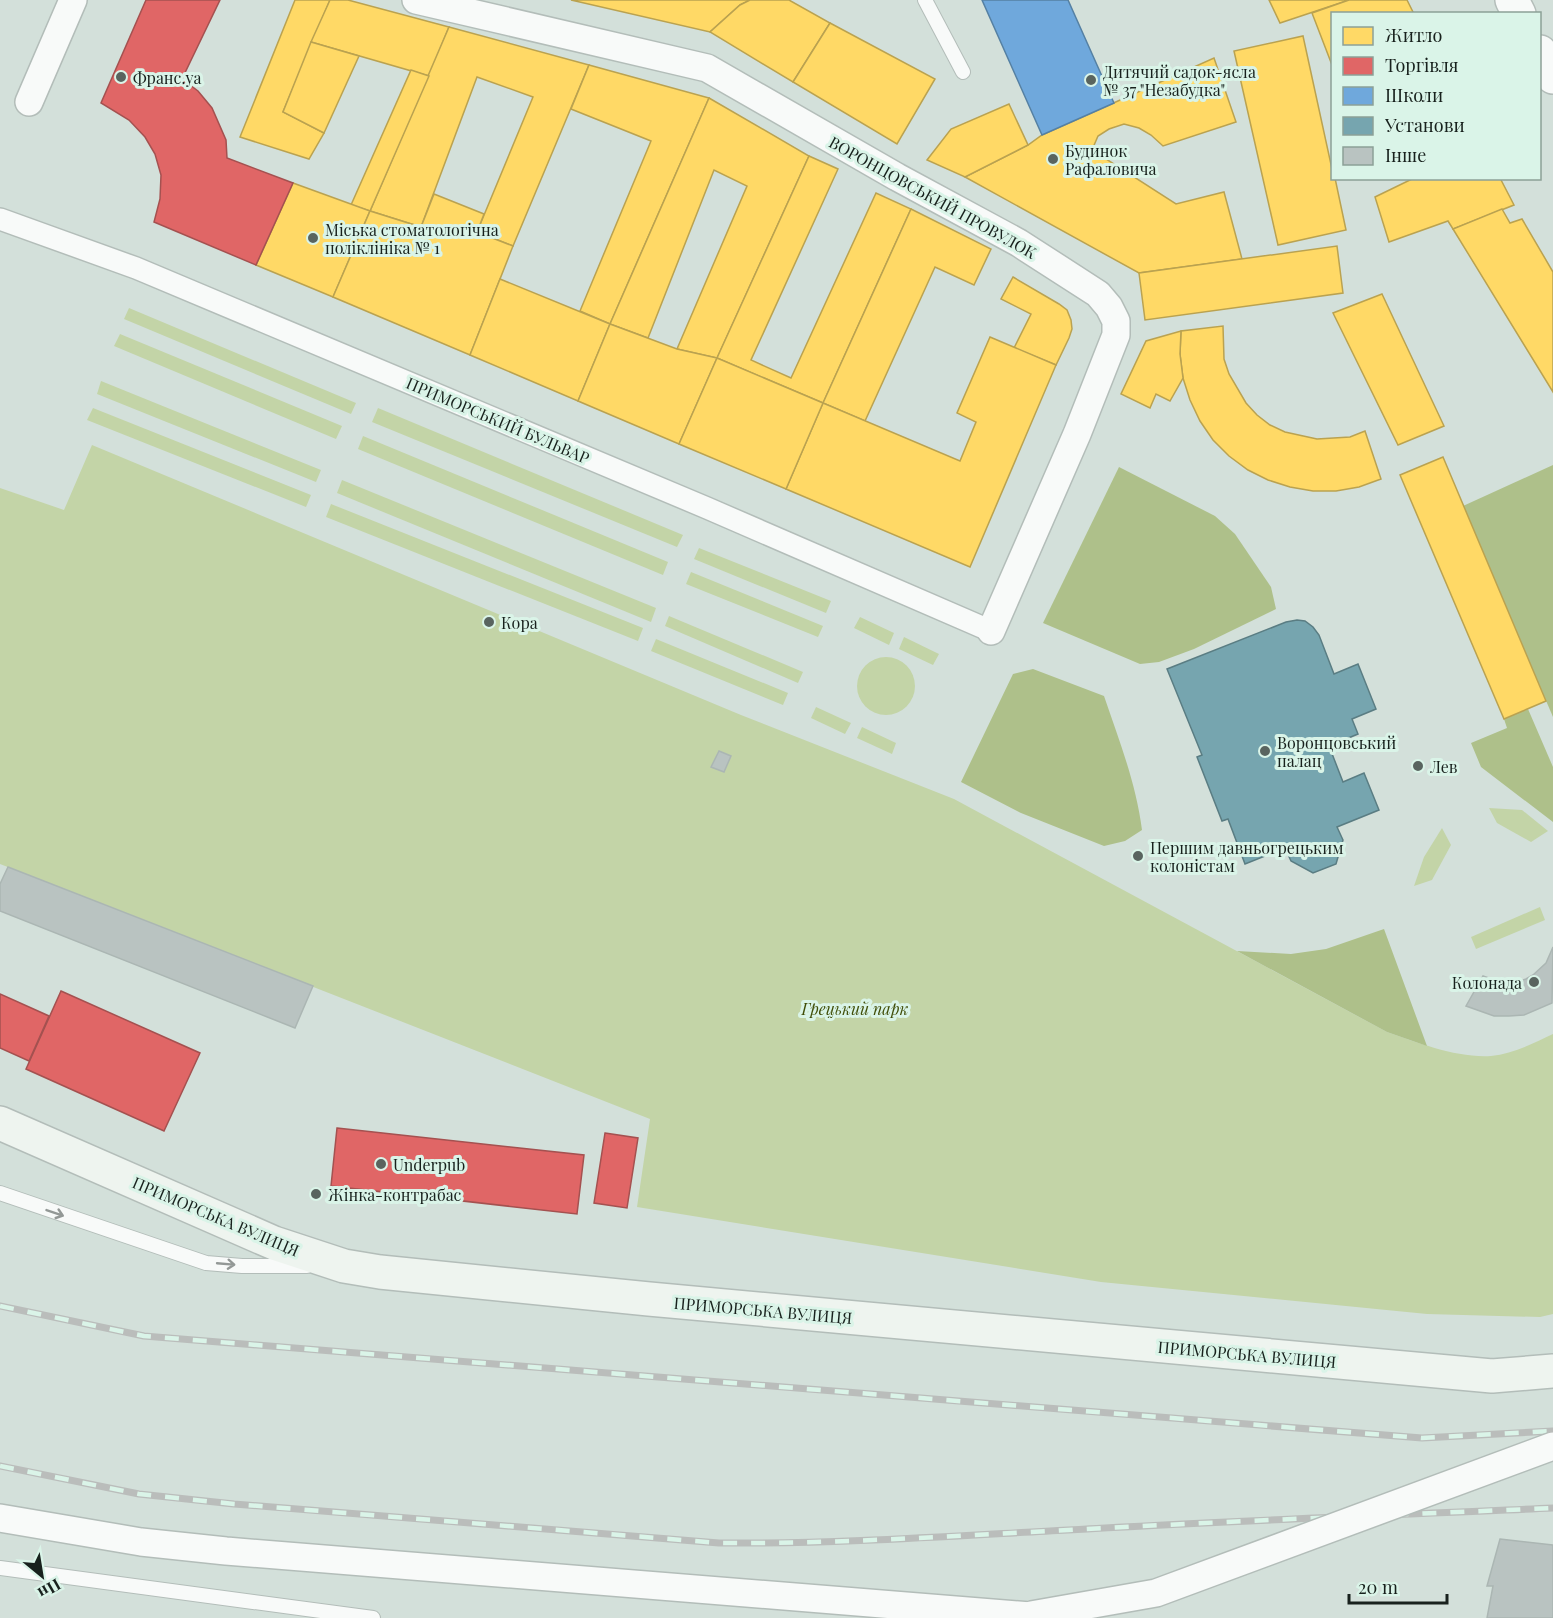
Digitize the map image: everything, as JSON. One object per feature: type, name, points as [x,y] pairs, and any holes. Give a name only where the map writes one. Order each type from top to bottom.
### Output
[{"type":"main road","name":"ПРИМОРСЬКА ВУЛИЦЯ","points":[[0,1123],[274,1243],[344,1266],[425,1278],[1492,1376],[1553,1371]]},
{"type":"street","points":[[29,102],[73,0]]},
{"type":"street","name":"ВОРОНЦОВСЬКИЙ ПРОВУЛОК","points":[[416,0],[706,68],[897,177],[1019,243],[1098,294],[1109,307],[1116,321],[1116,335],[1077,434],[992,631]]},
{"type":"street","points":[[1541,56],[1553,77]]},
{"type":"street","name":"ПРИМОРСЬКИЙ БУЛЬВАР","points":[[0,219],[147,273],[696,503],[992,631]]},
{"type":"street","points":[[1031,1615],[1156,1593],[1553,1446]]},
{"type":"street","points":[[0,1518],[141,1542],[226,1551],[1059,1618]]},
{"type":"lane","points":[[925,0],[963,72]]},
{"type":"lane","points":[[0,1193],[206,1263],[242,1266],[344,1266]]},
{"type":"lane","points":[[0,1568],[373,1618]]},
{"type":"green space","points":[[129,308],[356,403],[351,414],[124,319]]},
{"type":"green space","points":[[120,334],[342,426],[336,439],[114,346]]},
{"type":"green space","points":[[101,381],[321,470],[316,482],[97,394]]},
{"type":"green space","points":[[93,408],[311,495],[306,507],[87,420]]},
{"type":"green space","points":[[378,408],[683,535],[677,547],[372,422]]},
{"type":"green space","points":[[363,436],[668,562],[663,575],[358,449]]},
{"type":"green space","name":"Грецький парк","points":[[92,445],[741,715],[954,799],[1387,1032],[1438,1049],[1478,1056],[1507,1053],[1553,1034],[1553,1314],[1540,1317],[1427,1314],[1101,1282],[637,1207],[650,1119],[0,864],[0,488],[64,510]]},
{"type":"green space","points":[[1553,465],[1553,717],[1463,506]]},
{"type":"green space","points":[[1119,467],[1215,516],[1235,534],[1271,587],[1276,609],[1194,649],[1159,662],[1140,664],[1043,623]]},
{"type":"green space","points":[[342,480],[656,608],[651,622],[337,493]]},
{"type":"green space","points":[[331,504],[643,628],[638,641],[326,517]]},
{"type":"green space","points":[[699,548],[831,601],[826,613],[694,559]]},
{"type":"green space","points":[[691,572],[823,626],[818,637],[686,584]]},
{"type":"green space","points":[[669,616],[803,672],[798,683],[665,626]]},
{"type":"green space","points":[[860,617],[894,633],[889,645],[854,628]]},
{"type":"green space","points":[[904,637],[939,654],[933,665],[899,649]]},
{"type":"green space","points":[[656,639],[788,693],[783,705],[651,651]]},
{"type":"green space","points":[[886,657],[902,662],[910,670],[915,686],[910,702],[902,710],[886,715],[870,710],[862,702],[857,686],[862,670],[870,662]]},
{"type":"green space","points":[[1033,669],[1104,696],[1131,779],[1142,830],[1125,841],[1104,846],[1021,813],[961,782],[1013,674]]},
{"type":"green space","points":[[816,707],[851,723],[845,734],[811,718]]},
{"type":"green space","points":[[1528,709],[1553,767],[1553,822],[1481,767],[1471,743],[1507,728],[1504,719]]},
{"type":"green space","points":[[862,727],[896,743],[892,754],[857,738]]},
{"type":"green space","points":[[1489,808],[1522,810],[1548,831],[1531,842],[1497,823]]},
{"type":"green space","points":[[1442,828],[1451,845],[1432,880],[1414,886],[1424,857]]},
{"type":"green space","points":[[1540,907],[1545,920],[1476,949],[1471,937]]},
{"type":"green space","points":[[1384,929],[1427,1046],[1387,1032],[1237,951],[1291,954],[1326,949]]},
{"type":"building: Житло","points":[[295,0],[330,0],[283,112],[324,133],[309,159],[240,137]]},
{"type":"building: Житло","points":[[330,0],[348,0],[449,27],[429,76],[311,42]]},
{"type":"building: Житло","points":[[571,0],[750,0],[740,5],[710,32]]},
{"type":"building: Житло","points":[[750,0],[789,0],[830,23],[793,82],[710,32],[740,5]]},
{"type":"building: Житло","points":[[1269,0],[1349,0],[1280,23]]},
{"type":"building: Житло","points":[[1349,0],[1407,0],[1413,12],[1331,12],[1331,62],[1312,13]]},
{"type":"building: Житло","points":[[830,23],[935,79],[897,144],[793,82]]},
{"type":"building: Житло","points":[[449,27],[589,65],[513,246],[477,232],[533,97],[477,77],[421,227],[370,211]]},
{"type":"building: Житло","points":[[1303,36],[1331,164],[1331,180],[1335,180],[1346,230],[1278,245],[1234,51]]},
{"type":"building: Житло","points":[[311,42],[359,56],[324,133],[283,112]]},
{"type":"building: Житло","name":"Будинок Рафаловича","points":[[1214,58],[1236,122],[1163,146],[1139,128],[1124,124],[1098,136],[1092,150],[1176,204],[1224,192],[1242,259],[1139,273],[965,177],[1028,145],[1042,135]]},
{"type":"building: Житло","points":[[589,65],[709,98],[610,324],[580,311],[651,141],[571,109]]},
{"type":"building: Житло","points":[[411,70],[429,76],[370,211],[351,205]]},
{"type":"building: Житло","points":[[709,98],[809,156],[717,358],[677,349],[747,186],[714,170],[648,338],[610,324]]},
{"type":"building: Житло","points":[[1009,104],[1028,145],[965,177],[927,160],[951,129]]},
{"type":"building: Житло","points":[[809,156],[838,169],[751,360],[791,378],[876,193],[911,209],[823,403],[717,358]]},
{"type":"building: Житло","points":[[1410,180],[1501,180],[1514,205],[1453,229],[1448,221],[1389,242],[1375,197]]},
{"type":"building: Житло","name":"Міська стоматологічна поліклініка № 1","points":[[293,183],[370,211],[333,297],[256,265]]},
{"type":"building: Житло","points":[[434,194],[484,214],[477,232],[513,246],[470,355],[333,297],[370,211],[421,227]]},
{"type":"building: Житло","points":[[911,209],[991,249],[974,285],[935,267],[865,421],[823,403]]},
{"type":"building: Житло","points":[[1502,209],[1510,223],[1522,219],[1553,272],[1553,392],[1453,229]]},
{"type":"building: Житло","points":[[1337,246],[1343,293],[1145,320],[1139,273]]},
{"type":"building: Житло","points":[[1013,277],[1067,310],[1072,329],[1056,365],[1014,348],[1031,314],[1001,299]]},
{"type":"building: Житло","points":[[500,279],[610,324],[578,401],[470,355]]},
{"type":"building: Житло","points":[[1382,294],[1444,426],[1398,445],[1333,313]]},
{"type":"building: Житло","points":[[610,324],[677,349],[717,358],[679,444],[578,401]]},
{"type":"building: Житло","points":[[1223,326],[1224,359],[1229,374],[1246,403],[1257,415],[1270,425],[1285,432],[1317,439],[1350,437],[1365,431],[1381,479],[1359,487],[1336,491],[1313,491],[1268,480],[1248,470],[1229,456],[1213,440],[1200,421],[1183,378],[1180,354],[1181,331]]},
{"type":"building: Житло","points":[[1181,331],[1180,354],[1183,378],[1170,401],[1156,394],[1150,408],[1121,394],[1146,341]]},
{"type":"building: Житло","points":[[990,337],[1056,365],[970,567],[786,489],[823,403],[960,461],[976,422],[957,413]]},
{"type":"building: Житло","points":[[717,358],[823,403],[786,489],[679,444]]},
{"type":"building: Житло","points":[[1443,457],[1546,701],[1504,719],[1400,475]]},
{"type":"building: Торгівля","points":[[146,0],[220,0],[182,79],[198,91],[212,108],[226,140],[227,158],[293,183],[256,265],[154,222],[160,199],[161,175],[155,154],[145,137],[129,120],[101,103]]},
{"type":"building: Торгівля","points":[[61,991],[200,1053],[164,1131],[26,1069]]},
{"type":"building: Торгівля","points":[[0,994],[49,1016],[29,1061],[0,1048]]},
{"type":"building: Торгівля","points":[[337,1128],[584,1155],[577,1214],[331,1186]]},
{"type":"building: Торгівля","points":[[605,1133],[638,1138],[627,1208],[594,1203]]},
{"type":"building: Школи","points":[[982,0],[1068,0],[1114,103],[1042,135]]},
{"type":"building: Установи","name":"Воронцовський палац","points":[[1305,621],[1319,635],[1334,674],[1358,664],[1376,709],[1352,719],[1358,734],[1329,746],[1343,782],[1364,773],[1379,810],[1337,827],[1343,840],[1336,864],[1313,873],[1291,861],[1285,848],[1245,864],[1228,819],[1222,821],[1197,757],[1202,755],[1167,669],[1286,622]]},
{"type":"building: Інше","points":[[719,751],[731,756],[724,772],[711,767]]},
{"type":"building: Інше","points":[[8,867],[313,986],[295,1028],[0,911],[0,884]]},
{"type":"building: Інше","name":"Колонада","points":[[1553,947],[1552,1003],[1524,1015],[1509,1016],[1494,1016],[1466,1006],[1483,976],[1500,982],[1517,982],[1526,979],[1546,963]]},
{"type":"building: Інше","points":[[1500,1539],[1553,1545],[1553,1618],[1487,1618],[1493,1586],[1487,1586]]},
{"type":"railway","points":[[0,1306],[144,1336],[1422,1438],[1553,1431]]},
{"type":"railway","points":[[0,1466],[139,1494],[234,1504],[719,1543],[893,1539],[1553,1508]]},
{"type":"place","name":"Франс.уа","points":[[121,77]]},
{"type":"place","name":"Дитячий садок-ясла № 37 \"Незабудка\"","points":[[1091,80]]},
{"type":"place","name":"Будинок Рафаловича","points":[[1053,159]]},
{"type":"place","name":"Міська стоматологічна поліклініка № 1","points":[[313,238]]},
{"type":"place","name":"Кора","points":[[489,622]]},
{"type":"place","name":"Воронцовський палац","points":[[1265,751]]},
{"type":"place","name":"Лев","points":[[1418,766]]},
{"type":"place","name":"Першим давньогрецьким колоністам","points":[[1138,856]]},
{"type":"place","name":"Колонада","points":[[1534,982]]},
{"type":"place","name":"Underpub","points":[[381,1164]]},
{"type":"place","name":"Жінка-контрабас","points":[[316,1194]]}]
